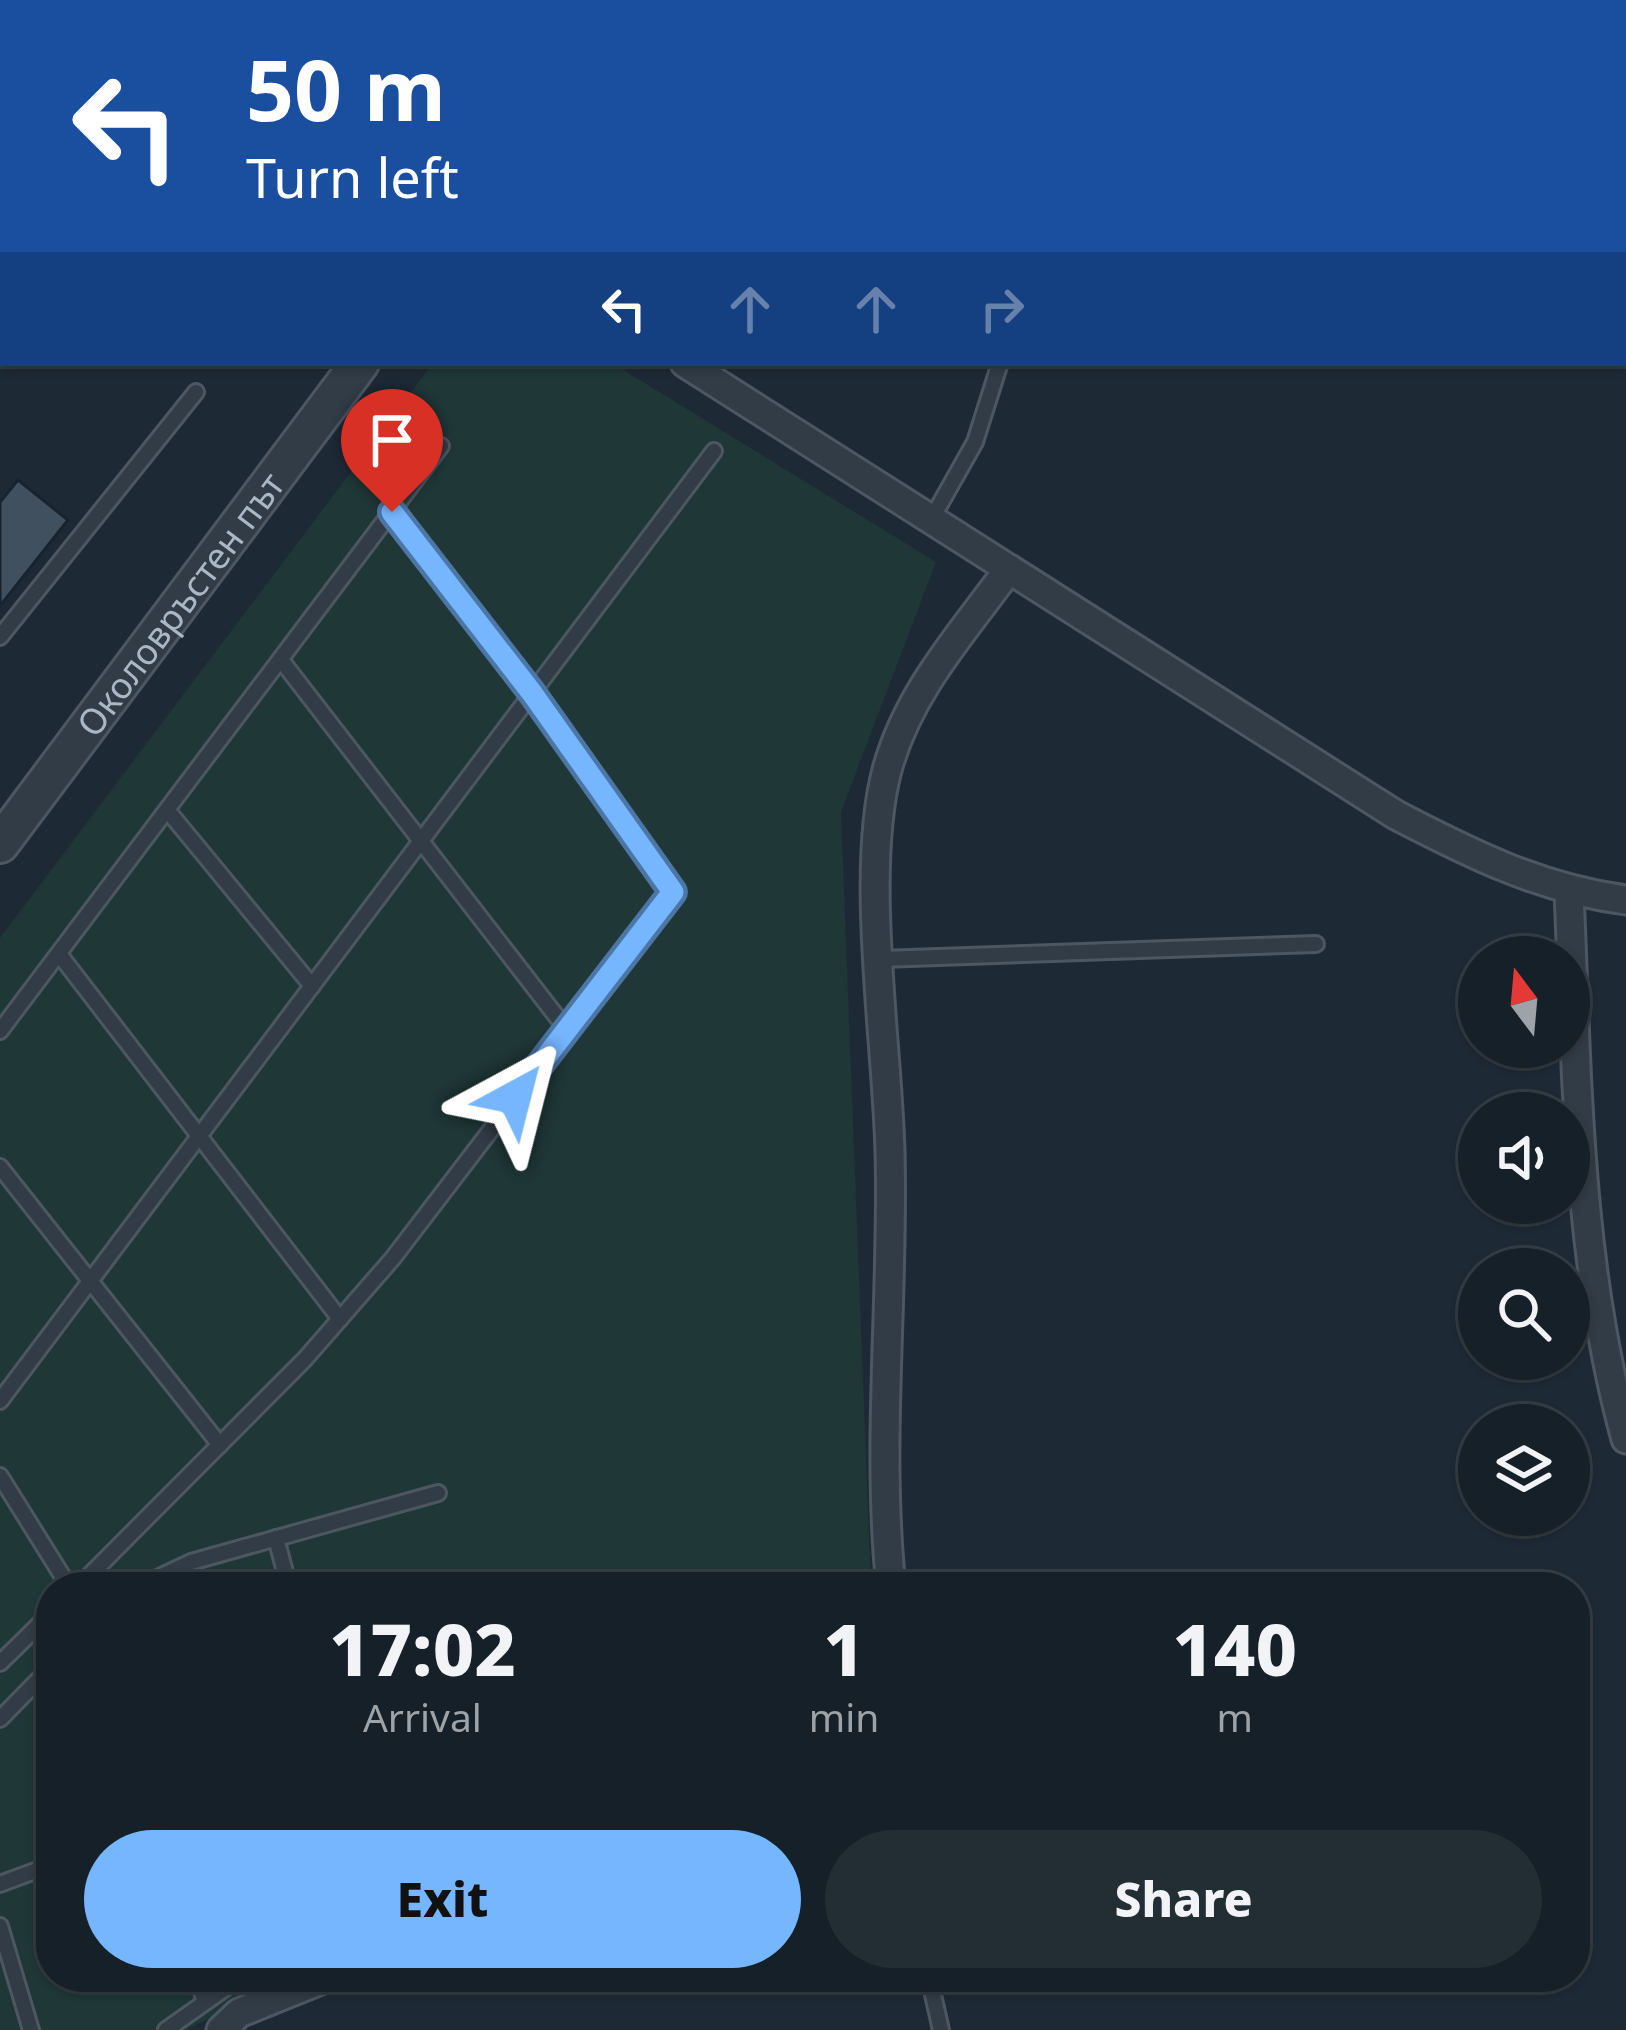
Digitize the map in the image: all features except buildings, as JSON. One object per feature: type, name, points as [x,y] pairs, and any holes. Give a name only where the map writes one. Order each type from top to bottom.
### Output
[{"type":"street","name":"Околовръстен път","points":[[0,844],[358,366]]},
{"type":"street","points":[[690,366],[1396,814],[1481,860],[1569,892],[1626,900]]},
{"type":"street","points":[[890,1572],[882,1467],[892,1263],[876,851],[887,771],[913,701],[1009,569]]},
{"type":"street","points":[[1569,892],[1579,1113],[1595,1292],[1626,1438]]},
{"type":"street","points":[[221,2030],[239,2013],[291,1992]]},
{"type":"lane","points":[[931,520],[975,442],[999,366]]},
{"type":"lane","points":[[0,637],[196,392]]},
{"type":"lane","points":[[0,1031],[441,446]]},
{"type":"lane","points":[[0,1401],[714,451]]},
{"type":"lane","points":[[92,1572],[340,1318],[673,892],[532,693],[392,512]]},
{"type":"lane","points":[[281,660],[567,1030]]},
{"type":"lane","points":[[168,811],[312,986]]},
{"type":"lane","points":[[881,959],[1316,944]]},
{"type":"lane","points":[[59,954],[340,1318]]},
{"type":"lane","points":[[0,1167],[220,1445]]},
{"type":"lane","points":[[0,1476],[60,1572]]},
{"type":"lane","points":[[170,1572],[191,1562],[438,1493]]},
{"type":"lane","points":[[276,1538],[286,1572]]},
{"type":"lane","points":[[0,1664],[36,1628]]},
{"type":"lane","points":[[0,1719],[36,1682]]},
{"type":"lane","points":[[0,1884],[36,1871]]},
{"type":"lane","points":[[0,1926],[32,2030]]},
{"type":"lane","points":[[202,1992],[204,1999]]},
{"type":"lane","points":[[166,2030],[216,1992]]},
{"type":"lane","points":[[932,1992],[941,2030]]},
{"type":"green space","points":[[431,366],[617,366],[936,562],[841,812],[870,1572],[36,1572],[36,1992],[258,1992],[187,2030],[0,2030],[0,938]]},
{"type":"route","points":[[392,512],[532,693],[673,892],[515,1097]]}]
